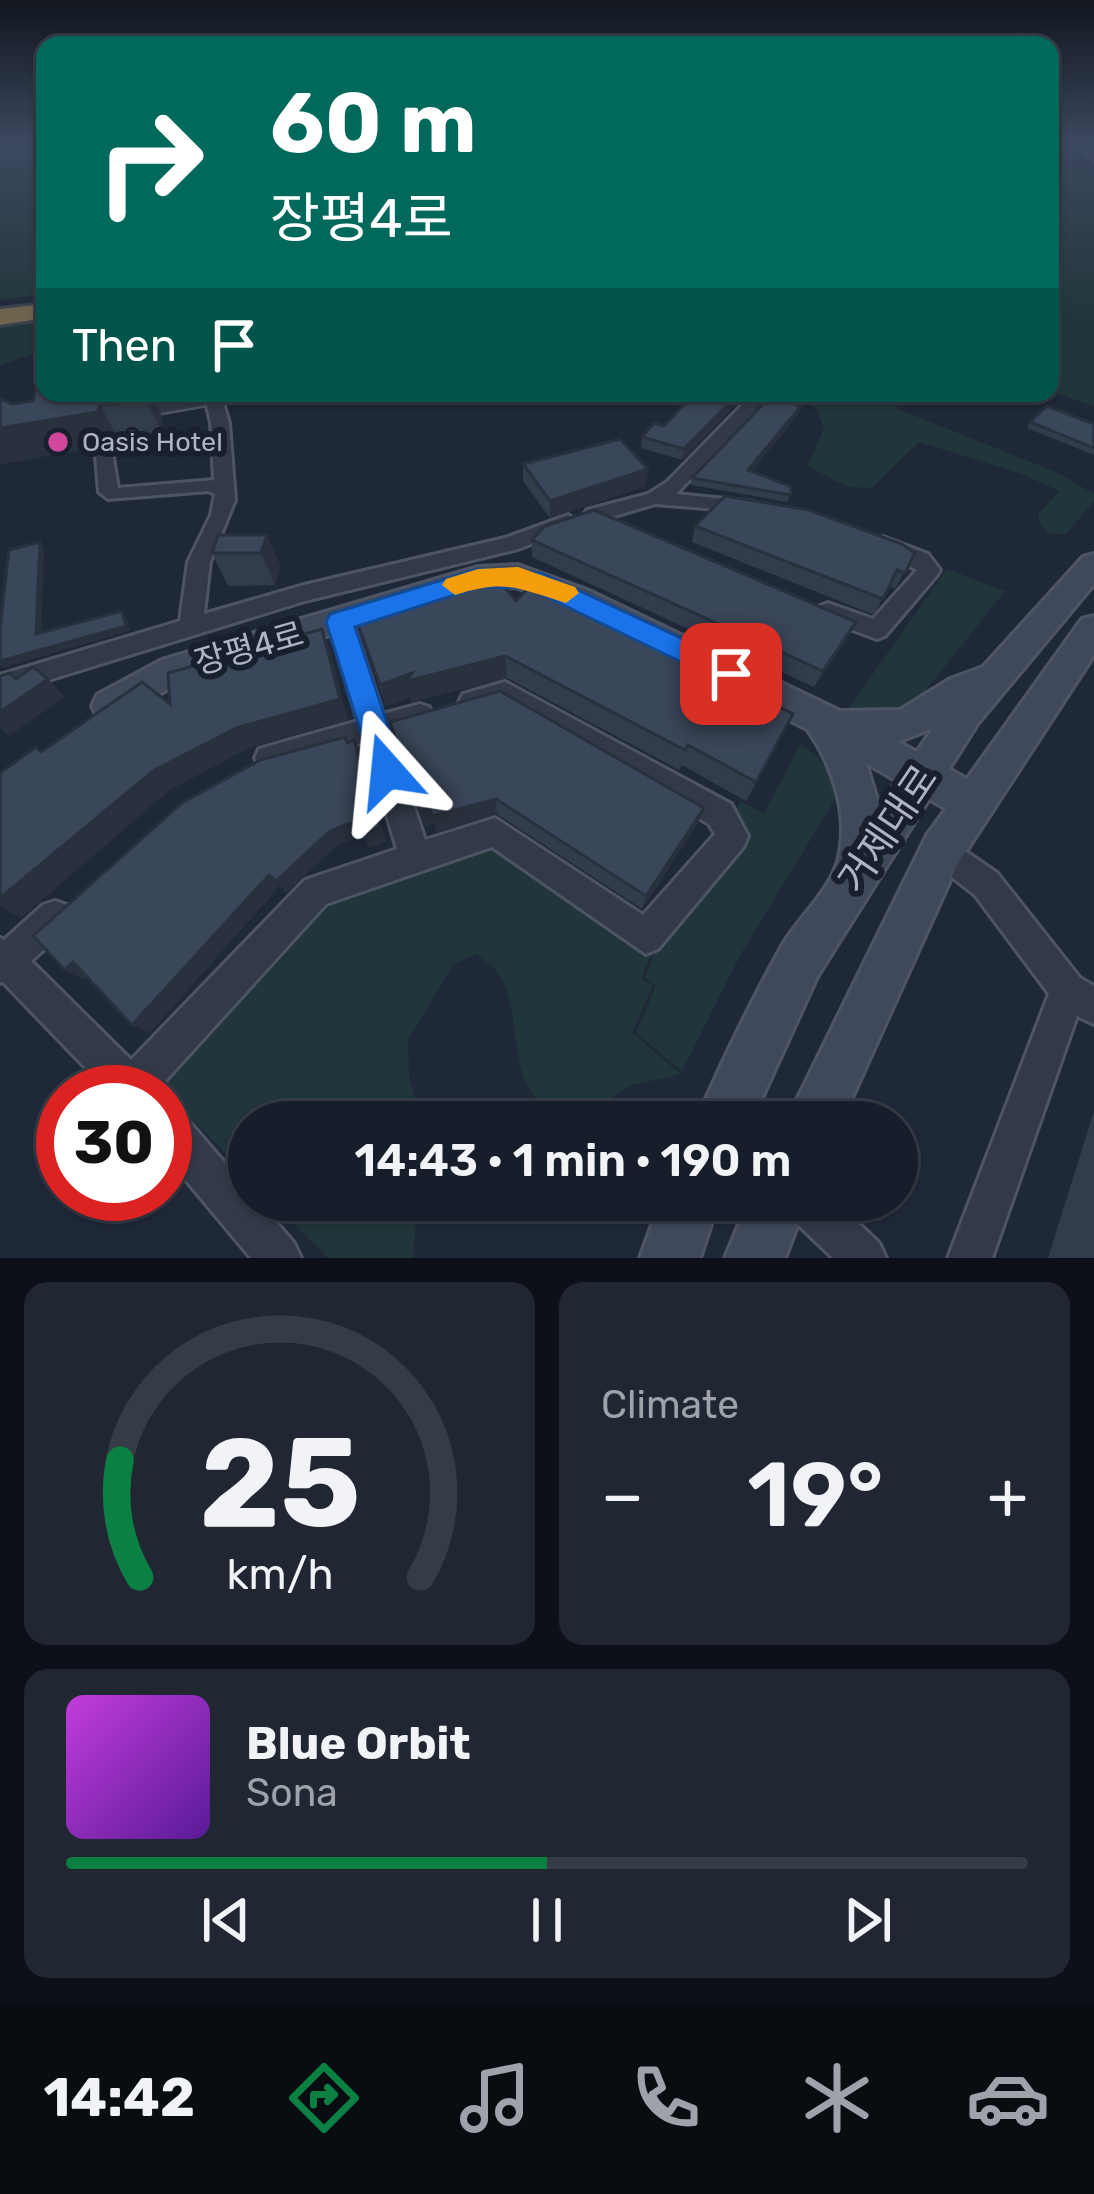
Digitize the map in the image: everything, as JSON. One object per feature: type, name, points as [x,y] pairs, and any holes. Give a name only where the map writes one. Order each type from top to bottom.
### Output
[{"type":"highway","points":[[0,313],[36,308]]},
{"type":"main road","name":"장평4로","points":[[80,726],[174,670],[478,578],[514,560],[576,598],[820,718],[973,803]]},
{"type":"main road","name":"거제대로","points":[[733,1101],[800,960],[965,712],[1094,564]]},
{"type":"main road","name":"거제대로","points":[[823,1101],[941,850],[1094,628]]},
{"type":"main road","points":[[820,718],[876,729],[900,728],[921,720],[980,680],[995,679]]},
{"type":"main road","points":[[820,718],[835,736],[857,807],[862,854],[854,878]]},
{"type":"main road","points":[[670,1258],[683,1221]]},
{"type":"main road","points":[[755,1258],[771,1221]]},
{"type":"street","points":[[192,629],[191,595],[202,553],[225,512],[214,402]]},
{"type":"street","points":[[0,685],[343,582],[514,560],[594,515],[655,498],[674,486],[756,402]]},
{"type":"street","points":[[105,455],[109,492],[115,494],[211,484],[226,491]]},
{"type":"street","points":[[655,498],[760,509]]},
{"type":"street","points":[[594,515],[636,532]]},
{"type":"street","points":[[806,603],[870,629],[884,627],[929,570],[920,559],[871,539]]},
{"type":"street","points":[[340,622],[415,858]]},
{"type":"street","points":[[157,1065],[316,891],[495,832],[646,937],[733,834],[720,814],[506,693],[373,727],[261,761],[242,772]]},
{"type":"street","points":[[941,850],[986,884],[1081,998],[970,1258]]},
{"type":"street","points":[[77,898],[2,960],[109,1065]]},
{"type":"street","points":[[192,1156],[279,1258]]},
{"type":"street","points":[[776,1258],[779,1221]]},
{"type":"street","points":[[825,1221],[864,1258]]},
{"type":"lane","points":[[128,414],[185,402]]},
{"type":"green space","points":[[0,201],[36,201],[36,295],[0,300]]},
{"type":"green space","points":[[1059,201],[1094,201],[1094,407],[1059,393]]},
{"type":"green space","points":[[36,317],[36,353],[0,365],[0,322]]},
{"type":"green space","points":[[802,402],[894,402],[898,409],[1056,472],[1094,494],[1094,501],[1066,534],[1051,535],[1038,514],[1059,491],[1020,473],[919,442],[872,488],[848,487],[807,466],[824,429],[816,408]]},
{"type":"green space","points":[[947,569],[1005,591],[914,705],[891,715],[846,712]]},
{"type":"green space","points":[[800,744],[826,768],[834,801],[742,952],[682,1071],[636,1033],[656,985],[645,978],[657,947],[741,801],[764,814]]},
{"type":"green space","points":[[495,832],[654,949],[641,979],[653,985],[632,1033],[681,1074],[629,1086],[607,1101],[540,1101],[525,1080],[507,993],[498,973],[476,954],[453,965],[408,1040],[409,1078],[416,1101],[228,1101],[228,1156],[192,1119],[192,1065],[168,1065],[316,891]]},
{"type":"green space","points":[[292,1221],[418,1221],[413,1258],[328,1258]]},
{"type":"building","points":[[36,387],[36,402],[134,402],[100,405],[98,412],[0,428],[0,398],[12,404],[33,401]]},
{"type":"building","points":[[686,402],[730,402],[684,449],[642,437],[654,423],[664,426]]},
{"type":"building","points":[[765,402],[801,406],[748,470],[792,487],[790,495],[692,478]]},
{"type":"building","points":[[1047,406],[1094,424],[1094,448],[1030,422]]},
{"type":"building","points":[[620,439],[648,469],[550,501],[523,464]]},
{"type":"building","points":[[725,496],[809,510],[915,553],[905,573],[897,570],[883,599],[695,526]]},
{"type":"building","points":[[594,510],[856,622],[823,671],[532,540],[545,526]]},
{"type":"building","points":[[218,535],[267,535],[261,553],[212,553]]},
{"type":"building","points":[[40,542],[36,634],[122,611],[126,626],[0,661],[9,550]]},
{"type":"building","points":[[500,581],[516,601],[531,585],[793,714],[756,782],[505,656],[407,681],[412,673],[380,685],[357,622],[365,613],[450,587]]},
{"type":"building","points":[[322,629],[340,699],[236,728],[153,771],[0,898],[0,773],[36,747],[41,752],[142,682],[170,704],[168,673]]},
{"type":"building","points":[[33,667],[48,679],[0,712],[0,676],[10,673],[16,679]]},
{"type":"building","points":[[500,691],[704,808],[646,896],[496,799],[432,816],[429,808],[420,811],[390,722]]},
{"type":"building","points":[[345,737],[347,743],[354,740],[380,827],[362,834],[358,820],[330,831],[276,881],[269,875],[132,1025],[73,962],[65,970],[33,936],[182,803],[260,760]]},
{"type":"slow traffic","points":[[455,585],[478,578],[518,576],[566,593]]},
{"type":"place","name":"Oasis Hotel","points":[[58,442]]},
{"type":"route","points":[[387,771],[340,622],[478,578],[532,579],[731,674]]}]
